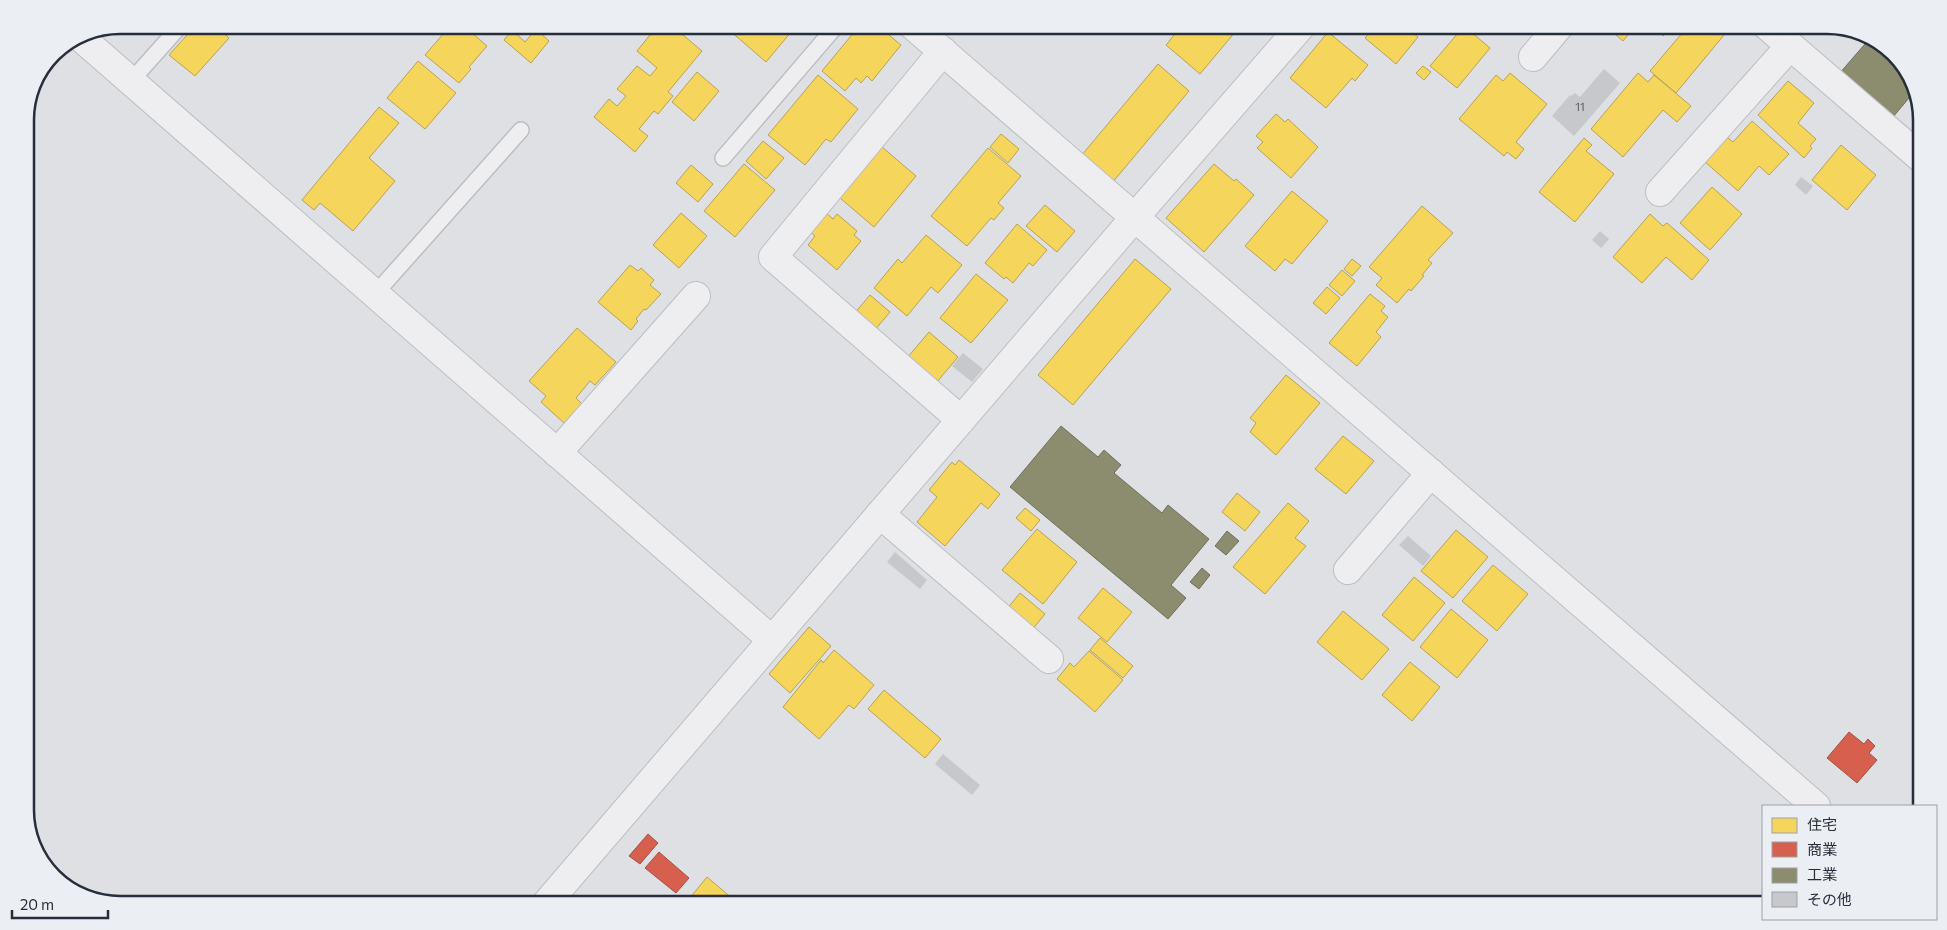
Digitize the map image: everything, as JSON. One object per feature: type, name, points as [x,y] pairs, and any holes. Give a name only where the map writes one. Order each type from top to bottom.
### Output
[{"type":"street","points":[[923,34],[1815,805]]},
{"type":"street","points":[[553,896],[960,420],[1294,34]]},
{"type":"street","points":[[1533,57],[1552,34]]},
{"type":"street","points":[[1776,34],[1913,151]]},
{"type":"street","points":[[84,42],[772,640]]},
{"type":"street","points":[[1660,192],[1790,46]]},
{"type":"street","points":[[943,51],[773,257],[960,420]]},
{"type":"street","points":[[558,453],[696,296]]},
{"type":"street","points":[[1348,570],[1431,473]]},
{"type":"street","points":[[880,514],[1049,659]]},
{"type":"lane","points":[[131,81],[173,34]]},
{"type":"lane","points":[[723,158],[829,34]]},
{"type":"lane","points":[[375,294],[520,130]]},
{"type":"building: 住宅","points":[[188,34],[224,34],[229,38],[195,76],[169,55]]},
{"type":"building: 住宅","points":[[443,34],[473,34],[487,46],[469,67],[471,69],[459,83],[425,55]]},
{"type":"building: 住宅","points":[[509,34],[516,34],[525,42],[532,34],[541,34],[549,41],[531,63],[504,40]]},
{"type":"building: 住宅","points":[[651,34],[682,34],[702,51],[668,92],[673,96],[658,114],[654,111],[639,129],[648,136],[635,152],[594,117],[609,99],[617,106],[626,96],[617,89],[637,66],[650,76],[657,68],[637,51]]},
{"type":"building: 住宅","points":[[734,34],[789,34],[766,62]]},
{"type":"building: 住宅","points":[[853,34],[888,34],[901,45],[872,81],[867,76],[861,83],[856,78],[845,91],[822,71]]},
{"type":"building: 住宅","points":[[1175,34],[1233,34],[1200,74],[1166,45]]},
{"type":"building: 住宅","points":[[1326,34],[1330,34],[1368,65],[1355,81],[1352,78],[1326,108],[1290,78]]},
{"type":"building: 住宅","points":[[1368,34],[1414,34],[1418,37],[1396,64],[1365,38]]},
{"type":"building: 住宅","points":[[1457,34],[1473,34],[1490,48],[1457,88],[1430,66]]},
{"type":"building: 住宅","points":[[1615,34],[1629,34],[1623,41]]},
{"type":"building: 住宅","points":[[1681,34],[1725,34],[1676,93],[1650,71]]},
{"type":"building: 住宅","points":[[418,61],[456,93],[425,129],[387,98]]},
{"type":"building: 住宅","points":[[1158,64],[1189,91],[1112,183],[1081,156]]},
{"type":"building: 住宅","points":[[1423,66],[1431,72],[1424,80],[1416,73]]},
{"type":"building: 住宅","points":[[697,72],[719,91],[694,121],[672,102]]},
{"type":"building: 住宅","points":[[1510,73],[1547,104],[1516,142],[1524,149],[1516,159],[1507,152],[1504,156],[1459,119],[1496,75],[1503,81]]},
{"type":"building: 住宅","points":[[1638,73],[1648,82],[1654,75],[1691,106],[1677,122],[1663,110],[1623,157],[1591,129]]},
{"type":"building: 住宅","points":[[818,75],[858,109],[831,142],[826,139],[805,165],[768,135]]},
{"type":"building: 住宅","points":[[1788,81],[1814,103],[1798,123],[1816,139],[1804,158],[1758,115]]},
{"type":"building: 住宅","points":[[379,107],[399,123],[369,158],[395,181],[353,231],[320,203],[314,210],[302,200]]},
{"type":"building: 住宅","points":[[1276,114],[1285,122],[1288,119],[1318,147],[1291,178],[1257,148],[1263,142],[1256,136]]},
{"type":"building: 住宅","points":[[1752,121],[1789,154],[1769,175],[1759,166],[1738,191],[1704,161],[1726,136],[1733,142]]},
{"type":"building: 住宅","points":[[1001,134],[1019,149],[1008,163],[990,147]]},
{"type":"building: 住宅","points":[[1584,138],[1592,145],[1586,151],[1614,174],[1575,222],[1539,192]]},
{"type":"building: 住宅","points":[[763,141],[784,158],[766,179],[746,161]]},
{"type":"building: 住宅","points":[[1841,145],[1876,175],[1847,210],[1812,180]]},
{"type":"building: 住宅","points":[[882,147],[916,176],[874,227],[840,198]]},
{"type":"building: 住宅","points":[[988,148],[1021,176],[998,203],[1004,208],[994,220],[991,218],[967,246],[931,216]]},
{"type":"building: 住宅","points":[[744,164],[775,190],[735,237],[704,211]]},
{"type":"building: 住宅","points":[[1214,164],[1234,181],[1236,179],[1254,195],[1204,252],[1166,218]]},
{"type":"building: 住宅","points":[[691,165],[713,184],[698,202],[676,183]]},
{"type":"building: 住宅","points":[[1712,187],[1742,214],[1710,250],[1680,223]]},
{"type":"building: 住宅","points":[[1292,191],[1328,221],[1292,264],[1285,259],[1275,271],[1245,246]]},
{"type":"building: 住宅","points":[[1045,205],[1075,231],[1057,252],[1026,226]]},
{"type":"building: 住宅","points":[[1422,206],[1453,233],[1428,260],[1432,263],[1422,275],[1424,276],[1397,303],[1376,285],[1382,278],[1369,267]]},
{"type":"building: 住宅","points":[[824,211],[833,219],[837,214],[857,231],[854,235],[861,241],[837,270],[808,245],[815,236],[808,230]]},
{"type":"building: 住宅","points":[[681,213],[707,236],[679,268],[653,245]]},
{"type":"building: 住宅","points":[[1650,214],[1663,226],[1667,223],[1709,260],[1692,280],[1666,257],[1642,283],[1613,257]]},
{"type":"building: 住宅","points":[[1017,224],[1047,250],[1033,266],[1029,263],[1013,283],[1006,277],[1004,279],[985,263]]},
{"type":"building: 住宅","points":[[926,235],[962,265],[938,293],[931,287],[907,316],[874,288],[898,259],[902,263]]},
{"type":"building: 住宅","points":[[1135,259],[1171,289],[1073,405],[1038,375]]},
{"type":"building: 住宅","points":[[1352,259],[1361,266],[1352,276],[1344,269]]},
{"type":"building: 住宅","points":[[630,265],[638,271],[641,268],[654,280],[650,285],[661,294],[646,310],[644,309],[636,319],[638,321],[631,330],[598,302]]},
{"type":"building: 住宅","points":[[1342,270],[1355,281],[1342,296],[1329,285]]},
{"type":"building: 住宅","points":[[976,274],[1008,300],[971,343],[940,318]]},
{"type":"building: 住宅","points":[[1327,287],[1340,298],[1326,314],[1313,303]]},
{"type":"building: 住宅","points":[[1370,294],[1385,306],[1381,311],[1388,317],[1376,332],[1381,337],[1357,366],[1329,343]]},
{"type":"building: 住宅","points":[[870,295],[890,312],[874,331],[854,314]]},
{"type":"building: 住宅","points":[[577,328],[616,362],[595,385],[590,381],[576,398],[582,404],[564,423],[541,402],[546,396],[529,381]]},
{"type":"building: 住宅","points":[[929,332],[958,357],[936,383],[907,358]]},
{"type":"building: 住宅","points":[[1286,375],[1320,403],[1276,455],[1250,432],[1256,423],[1250,418]]},
{"type":"building: 住宅","points":[[1343,436],[1374,461],[1346,494],[1315,469]]},
{"type":"building: 住宅","points":[[959,460],[1000,494],[988,509],[981,503],[945,546],[917,522],[937,497],[929,490],[952,462],[955,465]]},
{"type":"building: 住宅","points":[[1237,493],[1260,512],[1245,531],[1222,512]]},
{"type":"building: 住宅","points":[[1288,503],[1309,521],[1295,538],[1306,546],[1265,594],[1233,567]]},
{"type":"building: 住宅","points":[[1025,508],[1040,520],[1031,531],[1016,518]]},
{"type":"building: 住宅","points":[[1037,529],[1077,562],[1043,604],[1002,570]]},
{"type":"building: 住宅","points":[[1456,530],[1488,557],[1453,598],[1421,571]]},
{"type":"building: 住宅","points":[[1493,565],[1528,594],[1497,631],[1462,601]]},
{"type":"building: 住宅","points":[[1414,577],[1445,603],[1413,641],[1382,615]]},
{"type":"building: 住宅","points":[[1103,588],[1132,612],[1107,642],[1078,618]]},
{"type":"building: 住宅","points":[[1020,593],[1045,614],[1031,631],[1006,610]]},
{"type":"building: 住宅","points":[[1451,609],[1488,640],[1457,678],[1420,647]]},
{"type":"building: 住宅","points":[[1343,611],[1389,649],[1362,680],[1317,642]]},
{"type":"building: 住宅","points":[[809,627],[831,646],[790,693],[769,674]]},
{"type":"building: 住宅","points":[[1100,638],[1133,666],[1123,678],[1090,650]]},
{"type":"building: 住宅","points":[[834,650],[874,685],[854,709],[849,705],[819,739],[783,707],[821,660],[823,663]]},
{"type":"building: 住宅","points":[[1089,651],[1123,680],[1095,712],[1057,679],[1070,663],[1074,667]]},
{"type":"building: 住宅","points":[[1410,662],[1440,687],[1412,721],[1382,695]]},
{"type":"building: 住宅","points":[[884,690],[941,739],[925,758],[868,709]]},
{"type":"building: 住宅","points":[[707,877],[729,896],[691,896]]},
{"type":"building: 商業","points":[[1849,732],[1864,744],[1868,739],[1875,746],[1869,753],[1877,760],[1857,783],[1827,758]]},
{"type":"building: 商業","points":[[648,834],[658,843],[640,864],[629,856]]},
{"type":"building: 商業","points":[[659,852],[689,878],[676,893],[645,868]]},
{"type":"building: 工業","points":[[1866,43],[1875,48],[1892,63],[1899,72],[1910,96],[1893,117],[1839,74]]},
{"type":"building: 工業","points":[[1061,426],[1098,457],[1104,450],[1121,465],[1114,473],[1162,513],[1168,505],[1209,539],[1171,585],[1186,598],[1168,619],[1010,487]]},
{"type":"building: 工業","points":[[1227,531],[1239,541],[1226,555],[1215,546]]},
{"type":"building: 工業","points":[[1202,568],[1210,575],[1199,589],[1190,582]]},
{"type":"building: その他","points":[[1604,69],[1620,83],[1574,136],[1552,116],[1570,95],[1575,93],[1580,97]]},
{"type":"building: その他","points":[[1801,177],[1813,186],[1806,195],[1795,185]]},
{"type":"building: その他","points":[[1600,231],[1609,239],[1601,248],[1592,240]]},
{"type":"building: その他","points":[[963,353],[983,369],[972,382],[952,366]]},
{"type":"building: その他","points":[[1408,536],[1431,556],[1423,566],[1399,545]]},
{"type":"building: その他","points":[[895,552],[927,580],[920,589],[887,562]]},
{"type":"building: その他","points":[[943,754],[980,785],[972,795],[935,764]]}]
